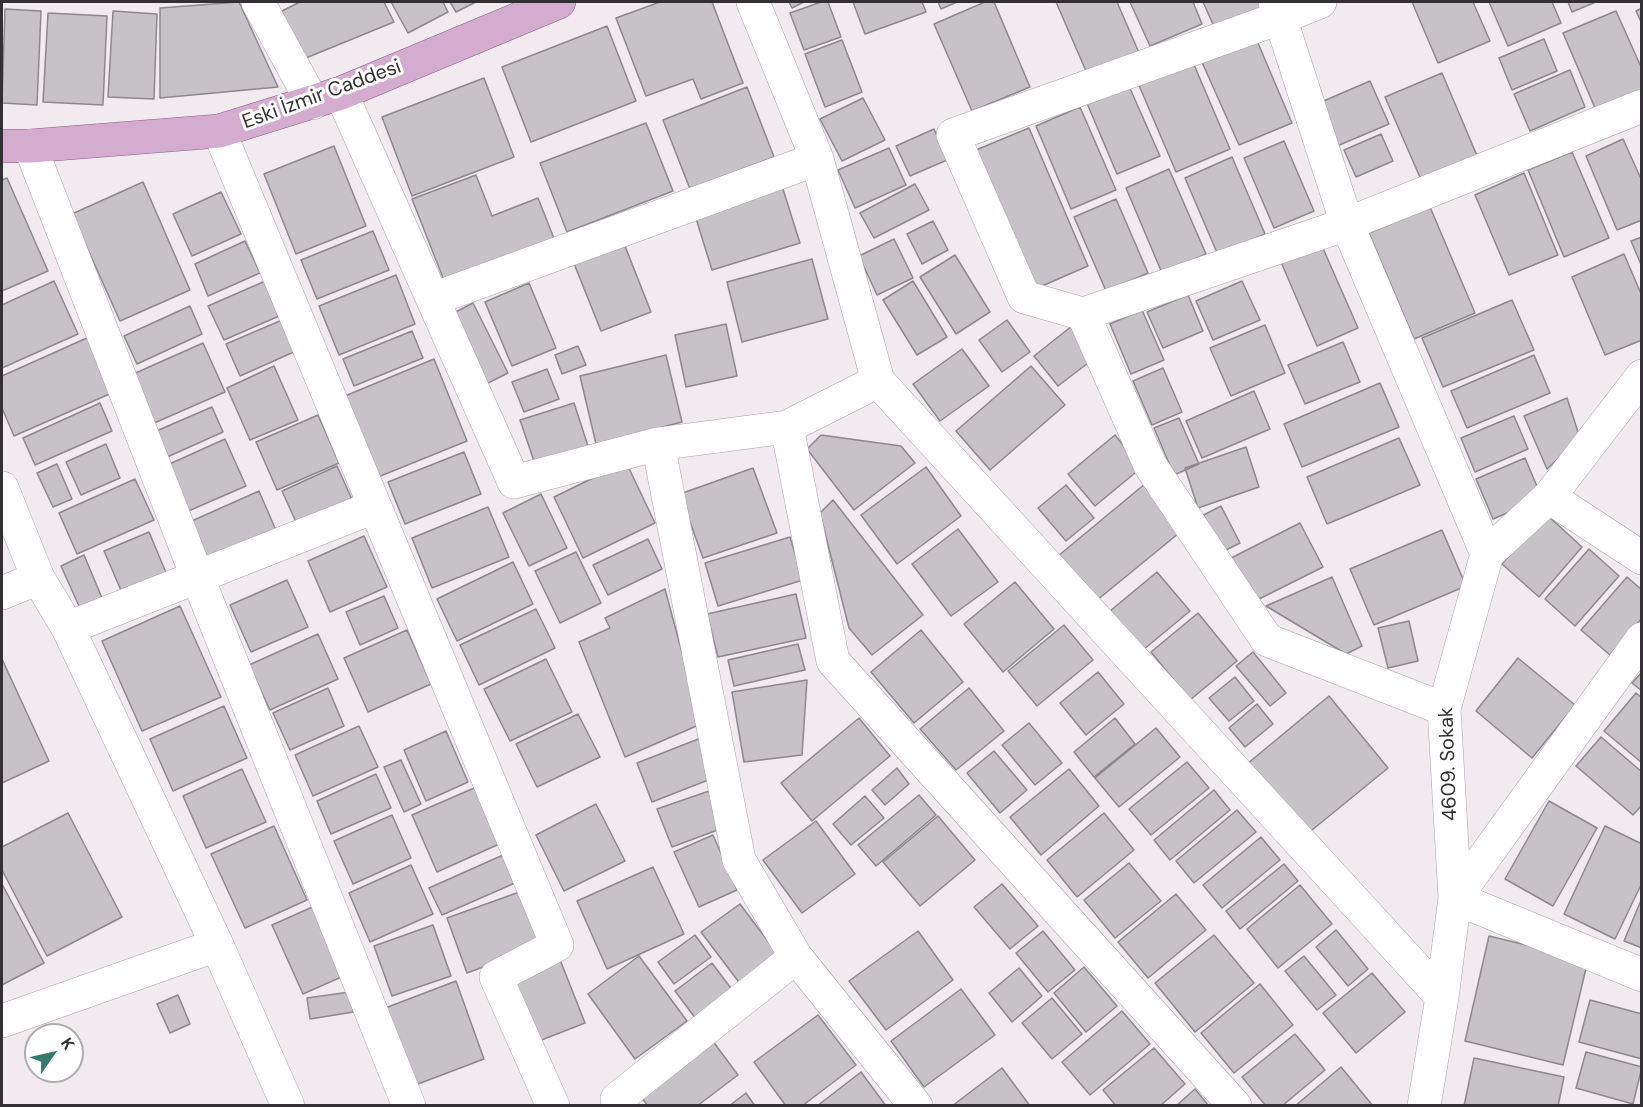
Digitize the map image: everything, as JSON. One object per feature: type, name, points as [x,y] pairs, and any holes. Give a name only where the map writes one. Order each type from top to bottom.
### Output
[{"type":"main road","name":"Eski İzmir Caddesi","points":[[16,146],[219,131],[327,98],[559,2]]},
{"type":"street","points":[[258,2],[327,98],[433,299],[514,482],[658,444],[787,427],[878,381]]},
{"type":"street","points":[[753,2],[817,159],[878,381],[1442,997]]},
{"type":"street","points":[[1320,2],[1278,9],[954,135],[1024,297],[1083,314],[1347,224],[1641,106]]},
{"type":"street","points":[[1278,9],[1347,224],[1487,554],[1549,497],[1641,376]]},
{"type":"street","points":[[219,131],[557,945],[496,977],[553,1106]]},
{"type":"street","points":[[16,146],[197,576],[409,1106]]},
{"type":"street","points":[[433,299],[817,159]]},
{"type":"street","points":[[1083,314],[1150,465],[1267,640],[1444,709]]},
{"type":"street","points":[[787,427],[834,661],[1235,1106]]},
{"type":"street","points":[[658,444],[739,860],[796,957],[916,1106]]},
{"type":"street","points":[[2,488],[38,578],[68,628],[217,945],[288,1106]]},
{"type":"street","points":[[1549,497],[1641,558]]},
{"type":"street","points":[[68,628],[374,507]]},
{"type":"street","name":"4609. Sokak","points":[[1424,1106],[1455,898],[1444,709],[1487,554]]},
{"type":"street","points":[[2,593],[38,578]]},
{"type":"street","points":[[1641,639],[1455,898],[1641,975]]},
{"type":"street","points":[[2,1022],[217,945]]},
{"type":"street","points":[[615,1103],[796,957]]},
{"type":"building","points":[[239,2],[278,87],[160,98],[160,8]]},
{"type":"building","points":[[300,2],[384,2],[394,22],[301,60],[276,14]]},
{"type":"building","points":[[391,2],[443,2],[448,12],[408,33]]},
{"type":"building","points":[[450,2],[476,2],[456,12]]},
{"type":"building","points":[[660,2],[712,2],[743,83],[701,99],[693,79],[646,96],[616,18]]},
{"type":"building","points":[[789,2],[804,2],[792,8]]},
{"type":"building","points":[[821,2],[828,2],[841,37],[804,50],[790,13]]},
{"type":"building","points":[[853,2],[922,2],[926,12],[865,34]]},
{"type":"building","points":[[938,2],[957,2],[941,9]]},
{"type":"building","points":[[985,2],[994,2],[1030,87],[972,111],[934,24]]},
{"type":"building","points":[[1056,2],[1117,2],[1140,55],[1089,78]]},
{"type":"building","points":[[1130,2],[1193,2],[1202,24],[1150,46]]},
{"type":"building","points":[[1203,2],[1262,2],[1266,10],[1216,31]]},
{"type":"building","points":[[1412,2],[1473,2],[1490,41],[1438,63]]},
{"type":"building","points":[[1489,2],[1552,2],[1561,23],[1508,46]]},
{"type":"building","points":[[1568,2],[1596,2],[1572,12]]},
{"type":"building","points":[[1642,8],[1642,24],[1636,11]]},
{"type":"building","points":[[5,9],[41,11],[37,105],[2,103]]},
{"type":"building","points":[[113,11],[157,14],[154,99],[108,97]]},
{"type":"building","points":[[1616,11],[1642,69],[1642,97],[1598,115],[1563,33]]},
{"type":"building","points":[[48,13],[107,16],[103,105],[43,102]]},
{"type":"building","points":[[607,26],[636,101],[531,142],[502,67]]},
{"type":"building","points":[[1255,36],[1292,123],[1239,145],[1201,60]]},
{"type":"building","points":[[1544,39],[1557,71],[1512,90],[1499,58]]},
{"type":"building","points":[[842,40],[862,92],[825,107],[805,54]]},
{"type":"building","points":[[1192,60],[1230,149],[1176,172],[1138,83]]},
{"type":"building","points":[[1570,70],[1585,107],[1530,131],[1514,94]]},
{"type":"building","points":[[1442,73],[1478,158],[1422,182],[1385,97]]},
{"type":"building","points":[[484,78],[514,157],[412,196],[382,117]]},
{"type":"building","points":[[1370,81],[1389,124],[1337,146],[1319,103]]},
{"type":"building","points":[[1128,84],[1160,156],[1117,174],[1086,101]]},
{"type":"building","points":[[747,87],[774,157],[690,189],[663,120]]},
{"type":"building","points":[[863,98],[885,140],[842,161],[820,119]]},
{"type":"building","points":[[1080,107],[1116,190],[1071,209],[1036,126]]},
{"type":"building","points":[[646,123],[673,191],[567,232],[540,163]]},
{"type":"building","points":[[1029,128],[1088,266],[1035,289],[976,150]]},
{"type":"building","points":[[934,129],[947,160],[910,176],[896,146]]},
{"type":"building","points":[[1381,134],[1393,161],[1356,177],[1344,150]]},
{"type":"building","points":[[1623,139],[1642,181],[1642,220],[1617,230],[1586,156]]},
{"type":"building","points":[[1284,141],[1314,211],[1274,228],[1244,158]]},
{"type":"building","points":[[334,146],[366,226],[296,254],[264,174]]},
{"type":"building","points":[[889,148],[906,185],[855,208],[838,170]]},
{"type":"building","points":[[1572,152],[1609,238],[1564,257],[1528,170]]},
{"type":"building","points":[[1232,157],[1265,234],[1218,255],[1185,178]]},
{"type":"building","points":[[1169,169],[1206,254],[1162,273],[1126,188]]},
{"type":"building","points":[[1524,173],[1558,255],[1509,275],[1475,195]]},
{"type":"building","points":[[476,175],[492,216],[538,198],[555,241],[445,283],[412,199]]},
{"type":"building","points":[[7,178],[48,271],[2,291],[2,180]]},
{"type":"building","points":[[143,182],[190,290],[120,321],[72,214]]},
{"type":"building","points":[[915,184],[929,210],[874,238],[860,213]]},
{"type":"building","points":[[782,186],[800,243],[712,270],[694,212]]},
{"type":"building","points":[[221,192],[241,234],[192,256],[173,214]]},
{"type":"building","points":[[1116,199],[1148,273],[1106,291],[1074,217]]},
{"type":"building","points":[[1430,207],[1475,313],[1414,339],[1369,233]]},
{"type":"building","points":[[933,221],[948,250],[922,264],[907,234]]},
{"type":"building","points":[[373,231],[389,270],[317,299],[301,260]]},
{"type":"building","points":[[1642,237],[1642,267],[1631,241]]},
{"type":"building","points":[[894,239],[913,278],[877,295],[859,256]]},
{"type":"building","points":[[245,241],[260,273],[208,296],[195,264]]},
{"type":"building","points":[[623,241],[651,312],[601,331],[573,261]]},
{"type":"building","points":[[1322,246],[1358,328],[1317,346],[1281,262]]},
{"type":"building","points":[[1624,254],[1642,296],[1642,340],[1605,355],[1572,277]]},
{"type":"building","points":[[955,255],[990,312],[956,334],[920,277]]},
{"type":"building","points":[[812,259],[828,319],[742,342],[727,282]]},
{"type":"building","points":[[396,275],[415,324],[339,355],[319,306]]},
{"type":"building","points":[[270,279],[286,313],[224,340],[208,306]]},
{"type":"building","points":[[54,281],[78,334],[2,368],[2,305]]},
{"type":"building","points":[[913,281],[947,337],[917,355],[883,300]]},
{"type":"building","points":[[1242,281],[1260,320],[1213,340],[1196,301]]},
{"type":"building","points":[[529,283],[556,348],[512,366],[485,302]]},
{"type":"building","points":[[1188,295],[1203,331],[1163,348],[1147,312]]},
{"type":"building","points":[[1512,300],[1534,350],[1443,387],[1422,338]]},
{"type":"building","points":[[473,303],[508,373],[484,385],[448,316]]},
{"type":"building","points":[[190,306],[202,334],[137,364],[124,336]]},
{"type":"building","points":[[1142,310],[1164,360],[1131,374],[1110,324]]},
{"type":"building","points":[[282,320],[296,351],[240,376],[226,344]]},
{"type":"building","points":[[1007,320],[1030,352],[1002,372],[979,340]]},
{"type":"building","points":[[726,324],[737,376],[686,387],[675,335]]},
{"type":"building","points":[[1265,325],[1285,373],[1231,396],[1210,348]]},
{"type":"building","points":[[1072,326],[1096,357],[1058,386],[1034,356]]},
{"type":"building","points":[[412,331],[423,358],[354,386],[343,359]]},
{"type":"building","points":[[89,337],[114,392],[14,436],[2,408],[2,376]]},
{"type":"building","points":[[1343,342],[1360,382],[1305,404],[1288,365]]},
{"type":"building","points":[[203,343],[225,392],[152,424],[131,375]]},
{"type":"building","points":[[578,346],[586,365],[562,374],[555,355]]},
{"type":"building","points":[[962,349],[989,386],[940,421],[913,384]]},
{"type":"building","points":[[666,355],[682,422],[596,444],[580,376]]},
{"type":"building","points":[[1534,355],[1550,393],[1467,428],[1451,391]]},
{"type":"building","points":[[434,359],[467,441],[378,477],[345,396]]},
{"type":"building","points":[[274,366],[298,420],[250,440],[227,388]]},
{"type":"building","points":[[1031,366],[1065,405],[990,470],[956,431]]},
{"type":"building","points":[[1163,368],[1182,412],[1152,425],[1133,381]]},
{"type":"building","points":[[547,369],[559,399],[524,412],[512,382]]},
{"type":"building","points":[[1380,383],[1399,427],[1302,467],[1284,424]]},
{"type":"building","points":[[1254,391],[1270,429],[1202,458],[1186,421]]},
{"type":"building","points":[[1567,398],[1580,438],[1547,469],[1524,416]]},
{"type":"building","points":[[100,403],[112,431],[35,465],[23,438]]},
{"type":"building","points":[[574,403],[588,446],[535,464],[520,420]]},
{"type":"building","points":[[212,407],[223,432],[165,458],[154,432]]},
{"type":"building","points":[[318,415],[339,463],[277,490],[256,442]]},
{"type":"building","points":[[1514,416],[1528,449],[1475,472],[1461,438]]},
{"type":"building","points":[[1179,418],[1199,464],[1174,475],[1154,428]]},
{"type":"building","points":[[821,435],[901,446],[915,463],[854,510],[807,449]]},
{"type":"building","points":[[1115,435],[1141,468],[1095,506],[1068,474]]},
{"type":"building","points":[[1399,438],[1420,485],[1327,524],[1307,477]]},
{"type":"building","points":[[225,439],[246,486],[186,512],[165,466]]},
{"type":"building","points":[[106,444],[120,478],[81,495],[66,462]]},
{"type":"building","points":[[1246,447],[1259,487],[1198,508],[1185,468]]},
{"type":"building","points":[[464,452],[481,494],[405,524],[388,482]]},
{"type":"building","points":[[1525,458],[1542,498],[1493,519],[1476,479]]},
{"type":"building","points":[[626,462],[655,523],[583,558],[554,497]]},
{"type":"building","points":[[57,464],[72,499],[53,507],[37,473]]},
{"type":"building","points":[[337,466],[355,506],[300,531],[282,491]]},
{"type":"building","points":[[926,467],[961,516],[897,564],[861,515]]},
{"type":"building","points":[[753,468],[777,533],[703,558],[680,494]]},
{"type":"building","points":[[135,479],[154,520],[77,554],[59,513]]},
{"type":"building","points":[[1146,483],[1184,529],[1096,601],[1058,556]]},
{"type":"building","points":[[1066,485],[1094,518],[1066,541],[1038,508]]},
{"type":"building","points":[[259,491],[278,535],[205,567],[185,524]]},
{"type":"building","points":[[541,494],[567,548],[529,566],[503,513]]},
{"type":"building","points":[[833,500],[923,615],[872,655],[849,628],[820,513]]},
{"type":"building","points":[[1221,506],[1240,543],[1216,555],[1196,519]]},
{"type":"building","points":[[488,507],[509,557],[432,588],[412,538]]},
{"type":"building","points":[[1546,514],[1582,547],[1539,597],[1502,564]]},
{"type":"building","points":[[1300,523],[1323,567],[1253,602],[1231,558]]},
{"type":"building","points":[[958,529],[998,582],[951,616],[912,564]]},
{"type":"building","points":[[1442,530],[1466,586],[1374,625],[1350,569]]},
{"type":"building","points":[[149,532],[167,575],[123,595],[104,551]]},
{"type":"building","points":[[364,536],[387,587],[330,612],[308,561]]},
{"type":"building","points":[[790,537],[803,580],[718,606],[705,563]]},
{"type":"building","points":[[648,539],[662,569],[608,595],[593,565]]},
{"type":"building","points":[[1589,549],[1619,576],[1575,626],[1545,599]]},
{"type":"building","points":[[576,552],[601,603],[560,623],[535,571]]},
{"type":"building","points":[[84,555],[105,605],[83,615],[61,566]]},
{"type":"building","points":[[513,562],[533,604],[457,641],[437,599]]},
{"type":"building","points":[[1157,572],[1190,611],[1143,650],[1110,611]]},
{"type":"building","points":[[1332,577],[1362,646],[1346,654],[1266,606]]},
{"type":"building","points":[[1627,577],[1642,590],[1642,618],[1610,655],[1581,630]]},
{"type":"building","points":[[287,580],[308,627],[251,652],[230,605]]},
{"type":"building","points":[[1015,582],[1054,629],[1003,672],[964,624]]},
{"type":"building","points":[[665,589],[701,724],[625,757],[579,642],[610,628],[605,618]]},
{"type":"building","points":[[796,594],[806,638],[718,657],[707,614]]},
{"type":"building","points":[[384,596],[398,628],[360,645],[346,612]]},
{"type":"building","points":[[180,606],[221,697],[142,731],[102,641]]},
{"type":"building","points":[[536,609],[555,648],[479,685],[460,645]]},
{"type":"building","points":[[1198,613],[1237,661],[1190,700],[1151,652]]},
{"type":"building","points":[[1409,621],[1418,661],[1388,668],[1378,628]]},
{"type":"building","points":[[1064,625],[1093,660],[1037,706],[1008,671]]},
{"type":"building","points":[[407,630],[431,684],[368,712],[344,658]]},
{"type":"building","points":[[921,630],[963,682],[914,723],[871,672]]},
{"type":"building","points":[[318,634],[338,679],[270,710],[249,665]]},
{"type":"building","points":[[798,644],[805,670],[734,686],[728,660]]},
{"type":"building","points":[[1253,652],[1286,693],[1270,706],[1236,666]]},
{"type":"building","points":[[1518,658],[1575,705],[1532,758],[1476,711]]},
{"type":"building","points":[[2,659],[49,761],[2,783]]},
{"type":"building","points":[[546,659],[572,712],[510,741],[484,689]]},
{"type":"building","points":[[1098,672],[1124,704],[1086,735],[1060,703]]},
{"type":"building","points":[[1642,672],[1642,691],[1632,683]]},
{"type":"building","points":[[1235,677],[1254,701],[1229,721],[1209,698]]},
{"type":"building","points":[[807,680],[802,755],[744,762],[732,692]]},
{"type":"building","points":[[328,688],[344,726],[290,750],[273,713]]},
{"type":"building","points":[[969,688],[1004,731],[956,770],[920,729]]},
{"type":"building","points":[[1636,693],[1642,698],[1642,763],[1604,731]]},
{"type":"building","points":[[1329,696],[1388,768],[1306,835],[1247,764]]},
{"type":"building","points":[[1257,704],[1273,724],[1245,747],[1229,728]]},
{"type":"building","points":[[224,706],[247,758],[173,791],[150,739]]},
{"type":"building","points":[[578,714],[600,757],[537,787],[516,744]]},
{"type":"building","points":[[859,718],[890,756],[812,821],[781,783]]},
{"type":"building","points":[[1115,718],[1135,744],[1094,777],[1074,752]]},
{"type":"building","points":[[1029,723],[1062,763],[1035,785],[1002,745]]},
{"type":"building","points":[[359,726],[378,767],[313,796],[295,755]]},
{"type":"building","points":[[1156,728],[1180,757],[1119,807],[1095,778]]},
{"type":"building","points":[[446,731],[468,782],[426,801],[404,750]]},
{"type":"building","points":[[706,736],[721,775],[652,802],[637,763]]},
{"type":"building","points":[[1601,737],[1642,772],[1642,805],[1633,815],[1576,766]]},
{"type":"building","points":[[994,751],[1027,790],[1000,813],[967,773]]},
{"type":"building","points":[[401,760],[421,804],[404,812],[384,767]]},
{"type":"building","points":[[1187,762],[1209,788],[1151,835],[1129,809]]},
{"type":"building","points":[[897,768],[909,784],[885,805],[872,790]]},
{"type":"building","points":[[242,769],[266,822],[206,848],[183,796]]},
{"type":"building","points":[[1069,769],[1099,806],[1041,855],[1010,817]]},
{"type":"building","points":[[376,774],[391,808],[331,834],[317,801]]},
{"type":"building","points":[[481,785],[506,841],[437,872],[412,815]]},
{"type":"building","points":[[1214,790],[1230,810],[1170,860],[1154,840]]},
{"type":"building","points":[[709,791],[723,828],[672,847],[657,809]]},
{"type":"building","points":[[919,795],[936,815],[876,866],[858,845]]},
{"type":"building","points":[[865,796],[884,818],[851,845],[833,824]]},
{"type":"building","points":[[1549,801],[1597,828],[1553,906],[1505,879]]},
{"type":"building","points":[[596,804],[625,861],[564,891],[536,835]]},
{"type":"building","points":[[1237,810],[1256,832],[1194,883],[1176,861]]},
{"type":"building","points":[[68,813],[122,917],[47,956],[2,870],[2,847]]},
{"type":"building","points":[[1104,813],[1134,850],[1077,897],[1047,860]]},
{"type":"building","points":[[392,815],[411,858],[353,884],[334,841]]},
{"type":"building","points":[[938,816],[975,860],[920,906],[883,862]]},
{"type":"building","points":[[816,821],[855,874],[802,913],[763,860]]},
{"type":"building","points":[[274,826],[307,900],[245,928],[211,854]]},
{"type":"building","points":[[1605,826],[1642,844],[1642,883],[1615,939],[1564,914]]},
{"type":"building","points":[[713,835],[737,890],[699,907],[674,852]]},
{"type":"building","points":[[1261,837],[1280,860],[1222,908],[1203,885]]},
{"type":"building","points":[[503,855],[515,883],[442,915],[429,888]]},
{"type":"building","points":[[1129,863],[1161,901],[1115,938],[1084,900]]},
{"type":"building","points":[[1284,864],[1298,881],[1240,929],[1226,911]]},
{"type":"building","points":[[411,865],[433,914],[370,942],[349,893]]},
{"type":"building","points":[[653,867],[684,934],[607,969],[577,901]]},
{"type":"building","points":[[2,884],[44,963],[2,985]]},
{"type":"building","points":[[1002,884],[1038,926],[1010,949],[974,907]]},
{"type":"building","points":[[1300,885],[1332,924],[1278,968],[1247,929]]},
{"type":"building","points":[[525,890],[545,944],[467,973],[447,918]]},
{"type":"building","points":[[1176,894],[1206,930],[1148,978],[1118,942]]},
{"type":"building","points":[[1642,898],[1642,948],[1624,941]]},
{"type":"building","points":[[740,904],[779,956],[741,985],[701,932]]},
{"type":"building","points":[[317,905],[348,974],[303,994],[272,925]]},
{"type":"building","points":[[433,925],[451,976],[392,996],[374,946]]},
{"type":"building","points":[[1336,930],[1368,969],[1348,986],[1316,947]]},
{"type":"building","points":[[918,931],[953,980],[886,1030],[849,981]]},
{"type":"building","points":[[1043,931],[1075,970],[1048,992],[1016,953]]},
{"type":"building","points":[[695,935],[711,957],[674,984],[658,962]]},
{"type":"building","points":[[1214,935],[1254,983],[1195,1032],[1155,983]]},
{"type":"building","points":[[1489,936],[1588,960],[1563,1065],[1465,1041]]},
{"type":"building","points":[[639,956],[687,1021],[635,1059],[588,994]]},
{"type":"building","points":[[1304,956],[1336,995],[1317,1010],[1285,971]]},
{"type":"building","points":[[559,957],[585,1023],[539,1041],[513,975]]},
{"type":"building","points":[[712,963],[733,991],[696,1019],[675,991]]},
{"type":"building","points":[[1084,967],[1117,1006],[1086,1032],[1054,993]]},
{"type":"building","points":[[1019,968],[1042,996],[1012,1022],[989,993]]},
{"type":"building","points":[[1372,973],[1405,1012],[1356,1053],[1323,1013]]},
{"type":"building","points":[[456,981],[484,1059],[410,1087],[380,1010]]},
{"type":"building","points":[[1260,984],[1293,1025],[1234,1073],[1201,1033]]},
{"type":"building","points":[[961,989],[995,1035],[924,1087],[891,1041]]},
{"type":"building","points":[[357,991],[360,1011],[310,1019],[307,998]]},
{"type":"building","points":[[178,995],[190,1024],[170,1033],[157,1004]]},
{"type":"building","points":[[1052,998],[1082,1034],[1052,1059],[1022,1023]]},
{"type":"building","points":[[1590,1000],[1642,1014],[1642,1059],[1579,1042]]},
{"type":"building","points":[[1122,1011],[1150,1044],[1090,1095],[1062,1062]]},
{"type":"building","points":[[818,1015],[856,1065],[802,1106],[786,1106],[754,1062]]},
{"type":"building","points":[[1295,1034],[1325,1070],[1282,1106],[1266,1106],[1242,1077]]},
{"type":"building","points":[[709,1036],[738,1075],[697,1106],[648,1106],[636,1090]]},
{"type":"building","points":[[1154,1048],[1185,1084],[1160,1106],[1116,1106],[1103,1090]]},
{"type":"building","points":[[1586,1052],[1642,1067],[1633,1104],[1576,1088]]},
{"type":"building","points":[[1474,1058],[1564,1077],[1558,1106],[1464,1106]]},
{"type":"building","points":[[1341,1067],[1373,1106],[1295,1106]]},
{"type":"building","points":[[1002,1068],[1030,1106],[952,1106]]},
{"type":"building","points":[[861,1072],[886,1106],[817,1106]]},
{"type":"building","points":[[1195,1089],[1209,1106],[1176,1106]]},
{"type":"building","points":[[746,1093],[755,1106],[729,1106]]}]
